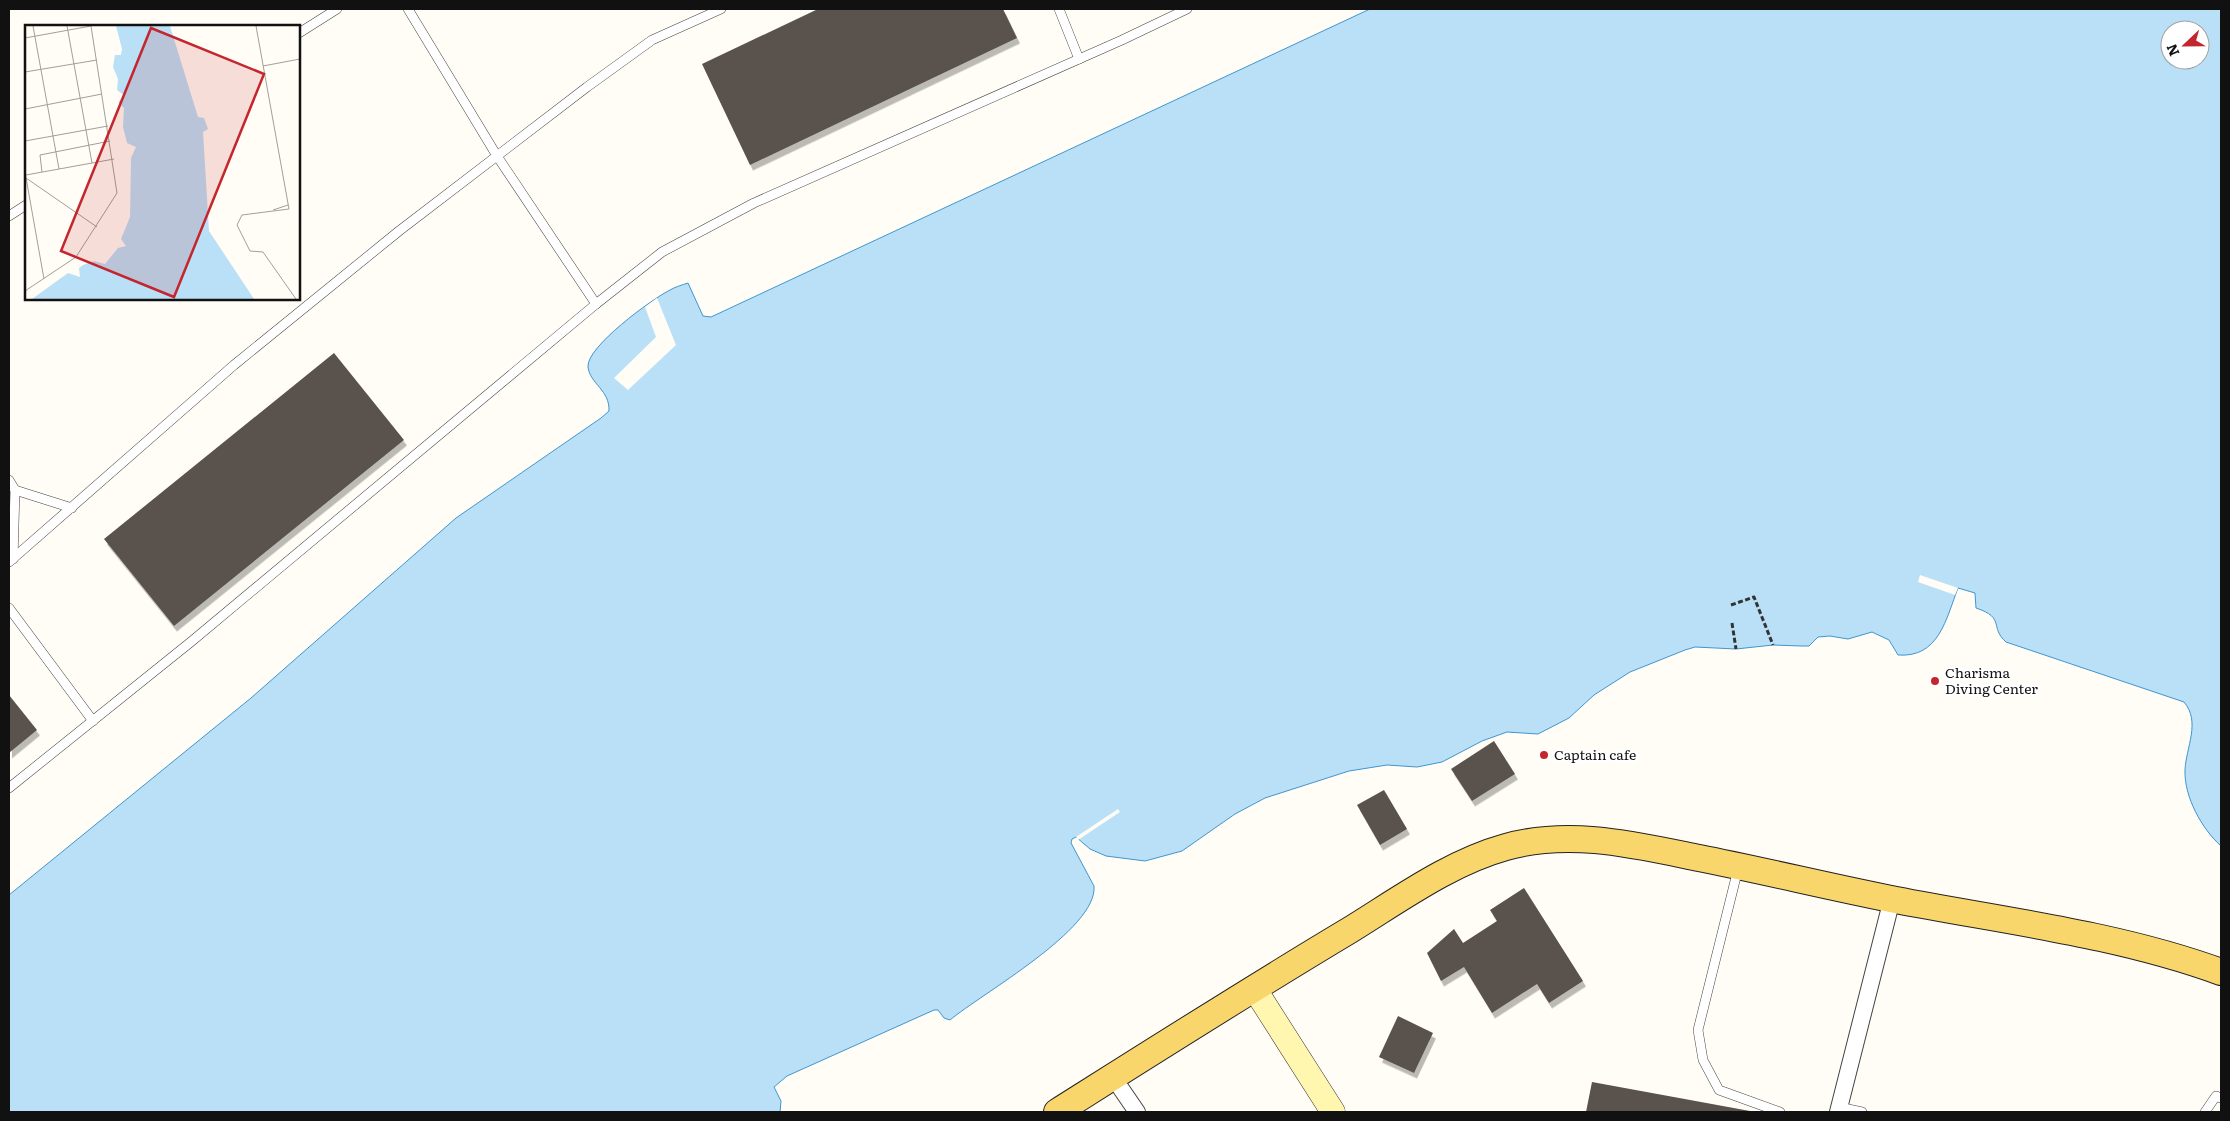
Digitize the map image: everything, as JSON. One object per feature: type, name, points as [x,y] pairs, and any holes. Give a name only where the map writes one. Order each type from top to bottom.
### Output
[{"type":"main road","points":[[1056,1112],[1254,988],[1423,886],[1470,860],[1504,848],[1536,840],[1571,838],[1608,842],[1738,866],[1892,899],[2141,947],[2221,972]]},
{"type":"street","points":[[1839,1110],[1892,899]]},
{"type":"street","points":[[1254,988],[1333,1112]]},
{"type":"street","points":[[1112,1077],[1137,1112]]},
{"type":"lane","points":[[300,32],[337,9]]},
{"type":"lane","points":[[408,9],[497,156],[596,304]]},
{"type":"lane","points":[[11,561],[234,365],[399,231],[586,87],[652,40],[721,9]]},
{"type":"lane","points":[[1059,9],[1079,59]]},
{"type":"lane","points":[[9,788],[192,641],[596,304],[662,252],[754,203],[1187,9]]},
{"type":"lane","points":[[9,216],[25,207]]},
{"type":"lane","points":[[9,480],[15,490],[11,561]]},
{"type":"lane","points":[[15,490],[72,508]]},
{"type":"lane","points":[[9,608],[93,721]]},
{"type":"lane","points":[[1738,866],[1698,1030],[1702,1060],[1719,1090],[1780,1112]]},
{"type":"lane","points":[[2205,1112],[2216,1096],[2221,1098]]},
{"type":"lane","points":[[1839,1110],[1862,1112]]},
{"type":"path","points":[[1731,605],[1754,597],[1773,645]]},
{"type":"path","points":[[1732,624],[1736,649]]},
{"type":"water","points":[[1370,9],[2221,9],[2221,846],[2201,822],[2191,801],[2185,780],[2192,726],[2189,710],[2184,702],[2006,642],[1998,632],[1991,615],[1976,608],[1975,593],[1958,588],[1945,624],[1939,634],[1923,650],[1912,654],[1898,655],[1889,640],[1872,632],[1848,639],[1830,636],[1818,637],[1809,646],[1773,645],[1736,649],[1695,647],[1630,672],[1594,695],[1569,718],[1538,734],[1507,732],[1482,741],[1442,762],[1417,767],[1387,765],[1349,771],[1265,798],[1235,814],[1182,851],[1145,861],[1106,856],[1090,849],[1076,837],[1072,839],[1071,843],[1094,886],[1090,903],[1078,921],[1058,940],[1010,978],[950,1020],[944,1018],[938,1010],[934,1010],[787,1076],[774,1087],[781,1101],[780,1112],[9,1112],[9,895],[251,698],[456,518],[609,411],[606,398],[592,378],[588,367],[590,358],[597,348],[622,324],[661,295],[688,283],[703,316],[711,317]]},
{"type":"pier","points":[[657,298],[676,345],[628,390],[614,378],[656,337],[645,307]]},
{"type":"pier","points":[[1920,575],[1958,588],[1955,595],[1918,582]]},
{"type":"pier","points":[[1118,809],[1120,812],[1078,840],[1076,837]]},
{"type":"building","points":[[818,9],[1003,9],[1017,38],[750,165],[702,64]]},
{"type":"building","points":[[334,353],[404,440],[174,626],[104,539]]},
{"type":"building","points":[[9,695],[37,730],[9,753]]},
{"type":"building","points":[[1494,741],[1515,774],[1472,801],[1451,769]]},
{"type":"building","points":[[1384,790],[1407,829],[1380,845],[1357,805]]},
{"type":"building","points":[[1524,888],[1583,981],[1549,1003],[1537,984],[1492,1013],[1464,967],[1441,981],[1427,953],[1454,929],[1463,943],[1497,921],[1490,910]]},
{"type":"building","points":[[1398,1016],[1433,1033],[1414,1073],[1379,1057]]},
{"type":"building","points":[[1592,1082],[1750,1111],[1750,1112],[1586,1112]]},
{"type":"place","name":"Charisma Diving Center","points":[[1935,681]]},
{"type":"place","name":"Captain cafe","points":[[1544,755]]}]
